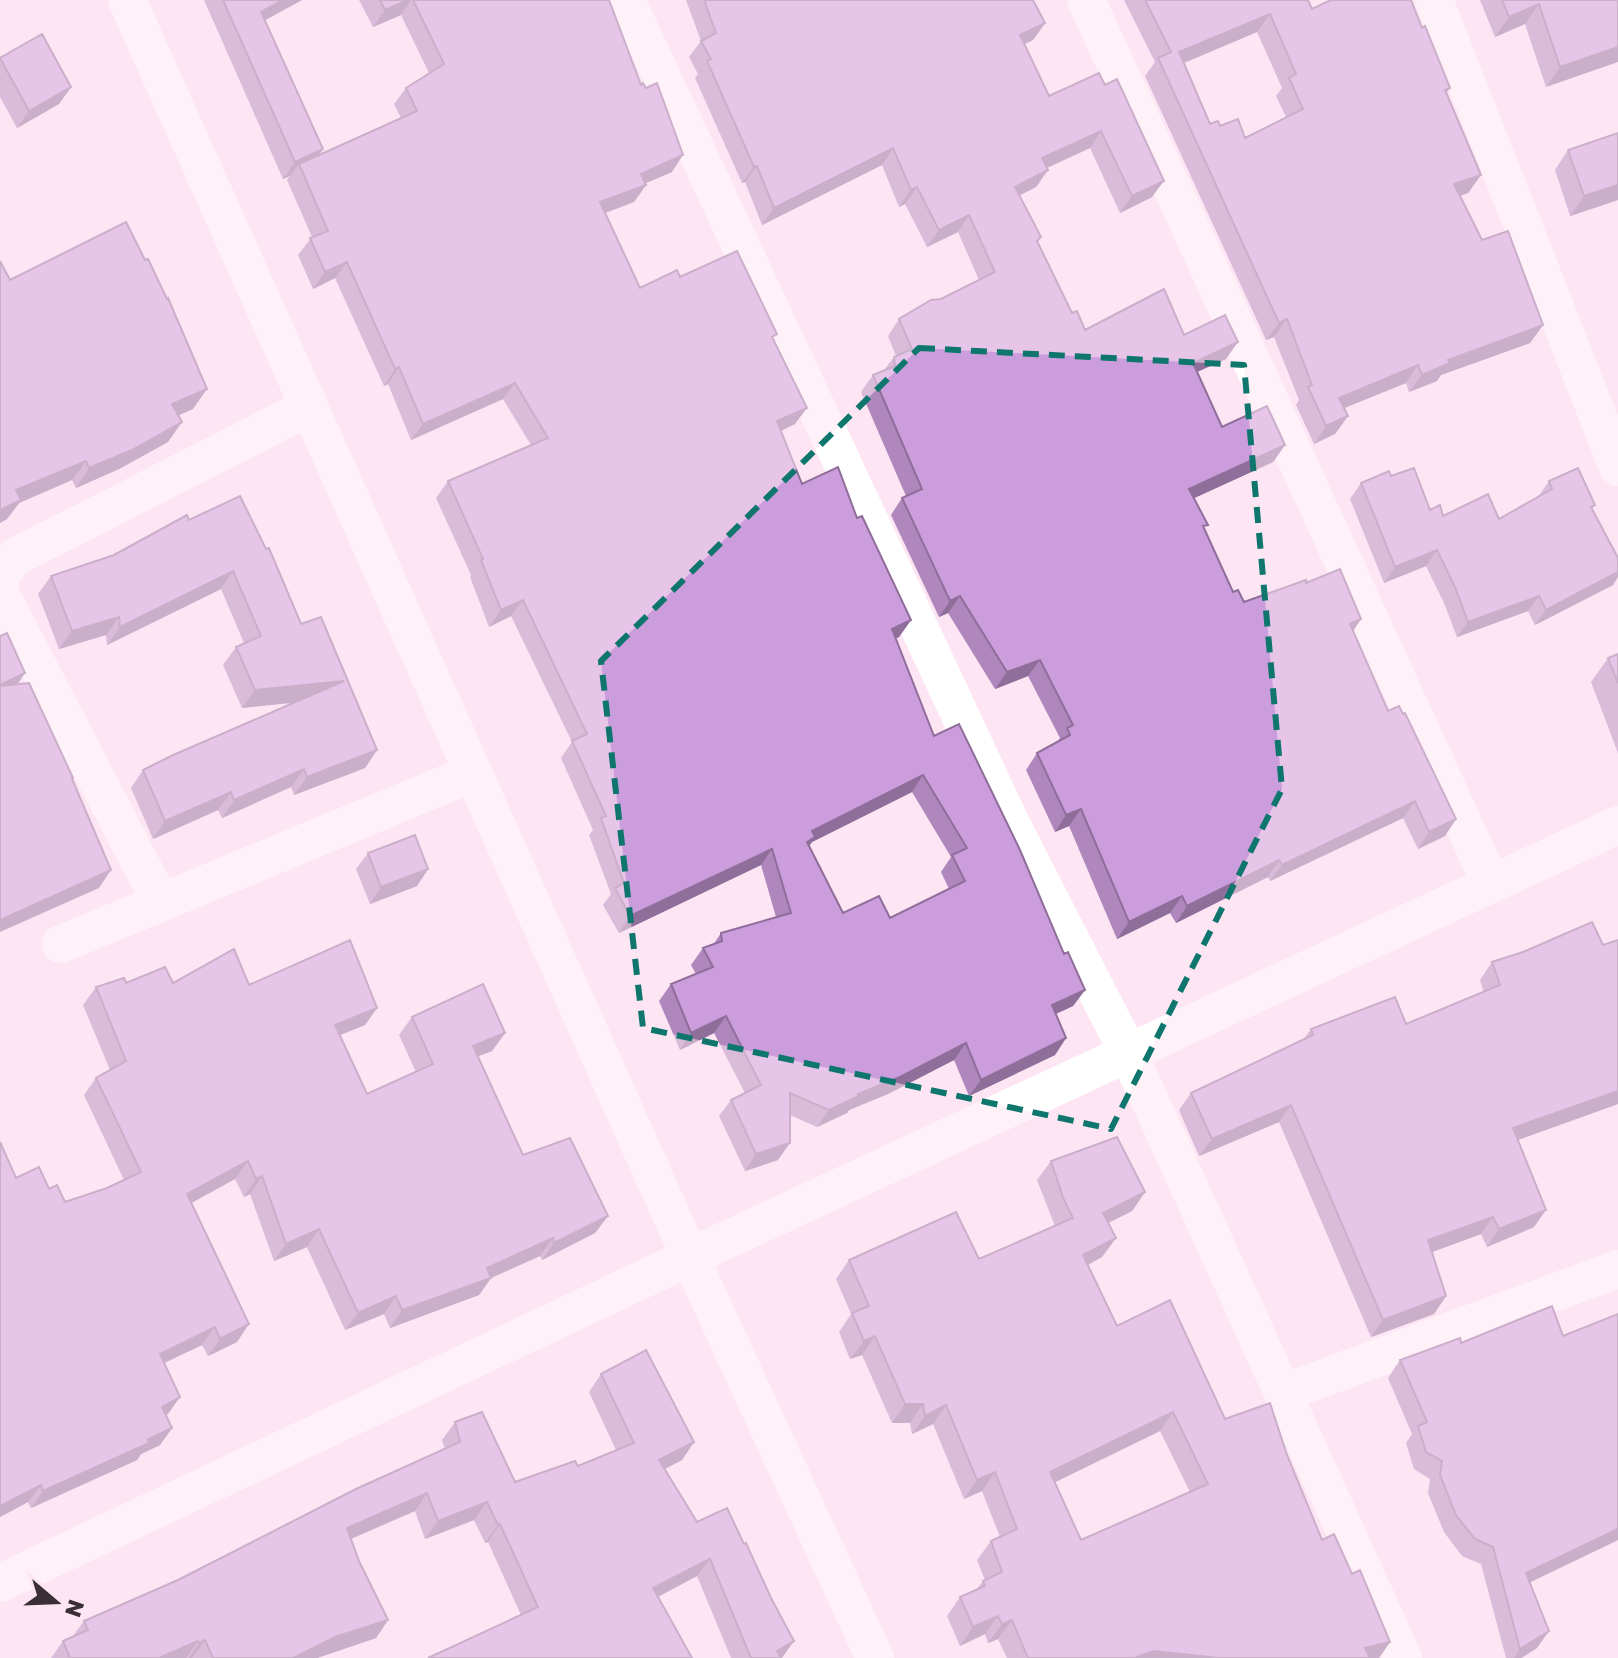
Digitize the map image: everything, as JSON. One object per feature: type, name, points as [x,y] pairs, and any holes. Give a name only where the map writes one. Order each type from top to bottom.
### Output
[{"type":"street","points":[[127,0],[690,1257],[875,1658]]},
{"type":"street","points":[[626,0],[1010,822],[1128,1052],[1403,1658]]},
{"type":"street","points":[[1086,0],[1491,884]]},
{"type":"street","points":[[1434,0],[1618,467]]},
{"type":"street","points":[[0,575],[15,557],[309,407]]},
{"type":"street","points":[[0,586],[0,593],[161,903]]},
{"type":"street","points":[[61,944],[473,773]]},
{"type":"street","points":[[0,1583],[690,1257],[1618,825]]},
{"type":"street","points":[[1283,1393],[1618,1269]]},
{"type":"highlighted area","points":[[919,348],[1244,365],[1282,789],[1111,1129],[643,1028],[601,661]]},
{"type":"building","points":[[223,0],[283,0],[261,12],[323,149],[295,162]]},
{"type":"building","points":[[380,0],[408,0],[385,10]]},
{"type":"building","points":[[413,0],[609,0],[641,85],[643,83],[646,88],[657,83],[683,155],[641,174],[646,185],[600,202],[640,288],[677,270],[680,277],[737,251],[777,334],[772,337],[807,408],[777,421],[802,484],[838,467],[857,518],[862,516],[911,620],[892,629],[934,736],[959,724],[1020,850],[1064,954],[1068,952],[1085,990],[1052,1005],[1066,1038],[981,1080],[966,1043],[829,1110],[790,1093],[790,1143],[756,1154],[731,1100],[761,1085],[726,1016],[691,1033],[671,984],[713,967],[703,948],[722,941],[721,933],[791,913],[772,849],[630,916],[615,888],[624,883],[601,818],[606,816],[572,741],[587,734],[523,600],[501,610],[483,559],[448,481],[548,438],[515,383],[423,424],[399,367],[395,369],[347,262],[325,272],[310,238],[328,231],[299,164],[417,111],[406,88],[444,64]],"holes":[[[923,775],[967,848],[952,855],[965,881],[890,918],[879,896],[843,913],[807,842],[815,837],[812,831]]]},
{"type":"building","points":[[704,0],[1033,0],[1045,23],[1020,35],[1049,96],[1099,73],[1105,85],[1117,79],[1164,181],[1132,196],[1101,131],[1042,158],[1048,170],[1015,187],[1041,237],[1037,241],[1072,313],[1077,311],[1085,330],[1164,289],[1184,335],[1225,315],[1238,342],[1193,363],[1222,427],[1267,406],[1285,445],[1189,489],[1208,525],[1203,526],[1233,592],[1238,590],[1244,602],[1340,569],[1361,619],[1350,624],[1388,711],[1399,706],[1405,713],[1456,819],[1429,832],[1415,801],[1282,865],[1279,860],[1187,906],[1182,896],[1129,922],[1081,809],[1066,815],[1037,753],[1070,735],[1067,728],[1073,725],[1040,660],[1007,672],[960,596],[950,601],[902,498],[922,489],[873,375],[895,366],[894,357],[912,349],[899,319],[931,300],[941,299],[995,272],[969,215],[939,230],[917,187],[911,190],[893,148],[774,208],[707,61],[711,59],[701,41],[716,33]]},
{"type":"building","points":[[1145,0],[1308,0],[1312,9],[1331,0],[1411,0],[1450,88],[1445,90],[1481,175],[1454,184],[1482,240],[1508,231],[1543,325],[1448,360],[1450,363],[1422,375],[1418,365],[1339,398],[1348,416],[1326,426],[1308,387],[1312,385],[1287,319],[1279,323],[1158,58],[1171,52]],"holes":[[[1270,14],[1296,74],[1289,78],[1303,109],[1245,138],[1238,119],[1220,126],[1218,121],[1210,124],[1179,52]]]},
{"type":"building","points":[[1502,0],[1618,0],[1618,47],[1560,67],[1539,4],[1509,17]]},
{"type":"building","points":[[42,34],[71,87],[29,111],[0,58]]},
{"type":"building","points":[[1618,133],[1618,185],[1584,196],[1568,150]]},
{"type":"building","points":[[126,222],[168,298],[207,389],[172,404],[182,422],[132,450],[89,468],[86,461],[16,490],[21,500],[0,510],[0,261],[10,280]]},
{"type":"building","points":[[1414,468],[1430,510],[1440,505],[1443,516],[1488,494],[1499,519],[1552,489],[1549,481],[1578,468],[1595,505],[1591,507],[1618,558],[1618,572],[1546,610],[1539,596],[1468,622],[1437,550],[1395,567],[1361,483],[1389,471],[1391,476]]},
{"type":"building","points":[[240,496],[266,549],[269,548],[301,624],[321,617],[377,750],[307,777],[304,769],[234,800],[231,792],[165,821],[143,770],[344,681],[255,690],[236,647],[261,636],[233,571],[120,627],[119,617],[72,631],[51,576],[114,555],[187,515],[189,520]]},
{"type":"building","points":[[7,633],[25,673],[0,685],[0,636]]},
{"type":"building","points":[[1618,654],[1618,683],[1608,658]]},
{"type":"building","points":[[29,683],[111,870],[0,920],[0,686]]},
{"type":"building","points":[[415,835],[428,869],[381,887],[368,853]]},
{"type":"building","points":[[1592,922],[1603,945],[1618,940],[1618,1091],[1513,1128],[1546,1210],[1499,1229],[1493,1217],[1428,1240],[1446,1296],[1383,1320],[1291,1105],[1212,1139],[1191,1093],[1313,1035],[1311,1029],[1395,997],[1406,1024],[1500,985],[1492,962]]},
{"type":"building","points":[[350,940],[377,1008],[335,1025],[367,1094],[433,1064],[412,1017],[483,984],[505,1033],[473,1046],[523,1155],[570,1138],[608,1216],[554,1243],[553,1238],[487,1268],[491,1278],[402,1310],[396,1296],[358,1313],[319,1229],[286,1244],[262,1176],[256,1179],[248,1161],[187,1194],[249,1324],[220,1339],[215,1327],[160,1354],[180,1397],[162,1407],[172,1428],[148,1439],[149,1443],[43,1491],[41,1485],[0,1506],[0,1142],[16,1178],[39,1167],[49,1189],[57,1185],[65,1202],[141,1172],[96,1078],[126,1061],[96,987],[124,978],[126,983],[165,967],[173,983],[234,949],[249,985]]},
{"type":"building","points":[[1117,1137],[1145,1192],[1103,1213],[1116,1238],[1083,1255],[1117,1326],[1170,1300],[1225,1419],[1270,1403],[1287,1455],[1322,1540],[1334,1534],[1352,1574],[1360,1570],[1390,1642],[1365,1648],[1370,1658],[1219,1658],[1154,1651],[1134,1658],[1028,1658],[1012,1620],[1002,1624],[998,1616],[973,1627],[960,1597],[985,1586],[983,1581],[1002,1572],[991,1541],[1017,1529],[995,1472],[977,1480],[946,1405],[925,1416],[923,1404],[905,1404],[875,1336],[864,1341],[852,1313],[869,1306],[849,1260],[956,1212],[979,1259],[1073,1218],[1051,1161]],"holes":[[[1173,1412],[1208,1484],[1081,1540],[1050,1472]]]},
{"type":"building","points":[[1552,1306],[1563,1336],[1618,1314],[1618,1529],[1526,1573],[1549,1631],[1520,1649],[1493,1547],[1475,1539],[1456,1515],[1440,1475],[1442,1461],[1426,1452],[1418,1426],[1427,1422],[1400,1360],[1460,1338],[1461,1343]]},
{"type":"building","points":[[646,1350],[694,1442],[659,1460],[697,1522],[727,1508],[794,1641],[777,1651],[781,1658],[751,1658],[710,1559],[653,1588],[692,1658],[428,1658],[538,1607],[487,1502],[438,1521],[427,1493],[347,1528],[359,1561],[388,1620],[335,1637],[293,1658],[213,1658],[205,1640],[159,1658],[70,1658],[63,1641],[88,1630],[84,1621],[178,1580],[356,1489],[460,1442],[455,1422],[482,1412],[515,1482],[575,1461],[578,1466],[634,1443],[601,1374]]}]
